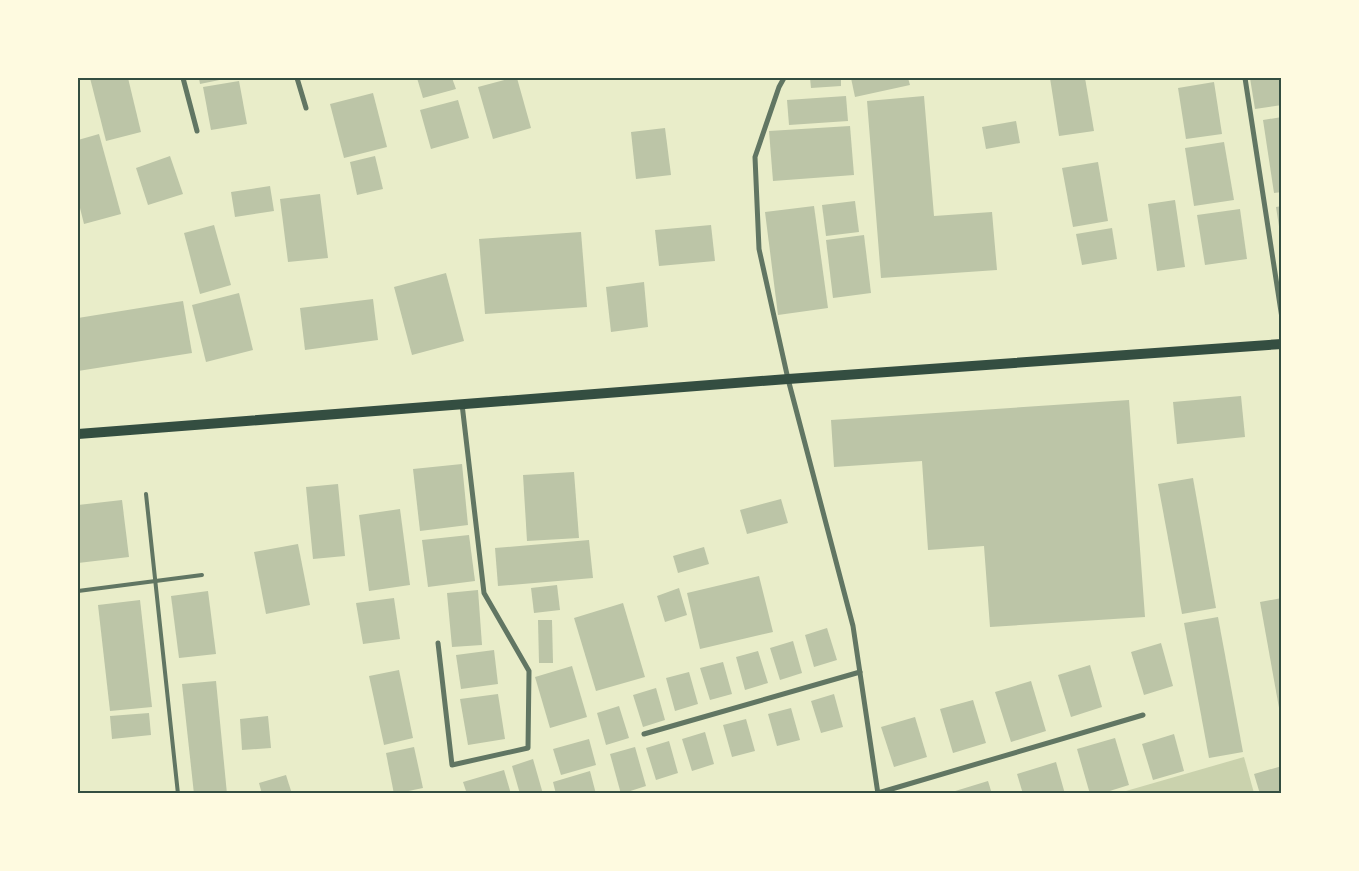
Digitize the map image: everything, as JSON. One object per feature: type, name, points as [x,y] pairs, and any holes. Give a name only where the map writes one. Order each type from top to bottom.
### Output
[{"type":"main road","points":[[78,434],[788,379],[1282,344]]},
{"type":"street","points":[[183,78],[197,131]]},
{"type":"street","points":[[297,78],[306,108]]},
{"type":"street","points":[[784,78],[779,87],[756,157],[759,249],[788,379],[852,626],[878,793],[1144,715]]},
{"type":"street","points":[[1245,78],[1282,318]]},
{"type":"street","points":[[438,643],[452,765],[528,748],[529,671],[484,593],[462,404]]},
{"type":"street","points":[[644,734],[860,672]]},
{"type":"lane","points":[[146,494],[178,794]]},
{"type":"lane","points":[[78,591],[202,575]]},
{"type":"green space","points":[[1244,757],[1254,793],[1119,793]]},
{"type":"building","points":[[90,78],[128,78],[141,132],[106,141]]},
{"type":"building","points":[[199,78],[229,78],[200,84]]},
{"type":"building","points":[[417,78],[452,78],[456,89],[423,98]]},
{"type":"building","points":[[517,78],[531,128],[493,139],[478,87]]},
{"type":"building","points":[[810,78],[841,78],[841,86],[811,88]]},
{"type":"building","points":[[851,78],[908,78],[910,85],[855,97]]},
{"type":"building","points":[[1050,78],[1085,78],[1094,131],[1059,136]]},
{"type":"building","points":[[1250,78],[1282,78],[1282,105],[1255,109]]},
{"type":"building","points":[[239,81],[247,124],[211,130],[203,87]]},
{"type":"building","points":[[1214,82],[1222,134],[1186,139],[1178,88]]},
{"type":"building","points":[[373,93],[387,147],[344,158],[330,104]]},
{"type":"building","points":[[846,96],[848,121],[789,125],[787,100]]},
{"type":"building","points":[[924,96],[934,216],[992,212],[997,270],[881,278],[867,101]]},
{"type":"building","points":[[458,100],[469,138],[431,149],[420,110]]},
{"type":"building","points":[[1282,117],[1282,192],[1274,193],[1263,120]]},
{"type":"building","points":[[1016,121],[1020,143],[986,149],[982,127]]},
{"type":"building","points":[[850,126],[854,175],[773,181],[769,131]]},
{"type":"building","points":[[665,128],[671,175],[636,179],[631,132]]},
{"type":"building","points":[[99,134],[121,214],[84,224],[78,200],[78,140]]},
{"type":"building","points":[[1224,142],[1234,200],[1194,206],[1185,148]]},
{"type":"building","points":[[170,156],[183,194],[148,205],[136,168]]},
{"type":"building","points":[[375,156],[383,189],[357,195],[350,162]]},
{"type":"building","points":[[1098,162],[1108,221],[1073,227],[1062,168]]},
{"type":"building","points":[[270,186],[274,211],[235,217],[231,192]]},
{"type":"building","points":[[320,194],[328,258],[288,262],[280,199]]},
{"type":"building","points":[[1175,200],[1185,267],[1157,271],[1148,204]]},
{"type":"building","points":[[855,201],[859,232],[826,236],[822,205]]},
{"type":"building","points":[[814,206],[828,308],[778,315],[765,212]]},
{"type":"building","points":[[1282,206],[1282,233],[1280,233],[1276,207]]},
{"type":"building","points":[[1240,209],[1247,259],[1205,265],[1197,215]]},
{"type":"building","points":[[214,225],[231,285],[200,294],[184,233]]},
{"type":"building","points":[[711,225],[715,261],[659,266],[655,230]]},
{"type":"building","points":[[1112,228],[1117,259],[1082,265],[1076,234]]},
{"type":"building","points":[[581,232],[587,307],[485,314],[479,239]]},
{"type":"building","points":[[864,235],[871,293],[833,298],[826,240]]},
{"type":"building","points":[[446,273],[464,341],[412,355],[394,287]]},
{"type":"building","points":[[644,282],[648,327],[611,332],[606,287]]},
{"type":"building","points":[[239,293],[253,350],[206,362],[192,305]]},
{"type":"building","points":[[373,299],[378,340],[305,350],[300,308]]},
{"type":"building","points":[[183,301],[192,353],[78,371],[78,318]]},
{"type":"building","points":[[1241,396],[1245,437],[1177,444],[1173,402]]},
{"type":"building","points":[[1129,400],[1145,617],[990,627],[984,546],[928,550],[922,461],[834,467],[831,420]]},
{"type":"building","points":[[462,464],[468,525],[420,531],[413,469]]},
{"type":"building","points":[[574,472],[579,538],[527,541],[523,475]]},
{"type":"building","points":[[1193,478],[1216,608],[1182,614],[1158,484]]},
{"type":"building","points":[[338,484],[345,556],[313,559],[306,487]]},
{"type":"building","points":[[781,499],[788,523],[747,534],[740,510]]},
{"type":"building","points":[[122,500],[129,557],[78,563],[78,505]]},
{"type":"building","points":[[400,509],[410,585],[369,591],[359,515]]},
{"type":"building","points":[[469,535],[475,581],[428,587],[422,540]]},
{"type":"building","points":[[589,540],[593,578],[498,586],[495,548]]},
{"type":"building","points":[[298,544],[310,605],[266,614],[254,552]]},
{"type":"building","points":[[704,547],[709,564],[678,573],[673,556]]},
{"type":"building","points":[[759,576],[773,632],[700,649],[687,593]]},
{"type":"building","points":[[557,585],[560,610],[534,613],[531,588]]},
{"type":"building","points":[[679,588],[687,615],[665,622],[657,596]]},
{"type":"building","points":[[478,590],[482,645],[452,647],[447,593]]},
{"type":"building","points":[[208,591],[216,654],[179,658],[171,596]]},
{"type":"building","points":[[394,598],[400,639],[363,644],[356,603]]},
{"type":"building","points":[[1282,598],[1282,719],[1281,719],[1260,602]]},
{"type":"building","points":[[140,600],[152,707],[110,711],[98,605]]},
{"type":"building","points":[[623,603],[645,677],[596,691],[574,618]]},
{"type":"building","points":[[1218,617],[1243,752],[1209,758],[1184,623]]},
{"type":"building","points":[[538,620],[552,620],[553,663],[539,663]]},
{"type":"building","points":[[827,628],[837,660],[814,667],[805,635]]},
{"type":"building","points":[[793,641],[802,673],[780,680],[770,648]]},
{"type":"building","points":[[1161,643],[1173,686],[1144,695],[1131,652]]},
{"type":"building","points":[[494,650],[498,684],[461,689],[456,655]]},
{"type":"building","points":[[758,651],[768,683],[745,690],[736,657]]},
{"type":"building","points":[[723,662],[732,694],[710,700],[700,668]]},
{"type":"building","points":[[1090,665],[1102,707],[1071,717],[1058,675]]},
{"type":"building","points":[[572,666],[587,717],[550,728],[535,677]]},
{"type":"building","points":[[399,670],[413,738],[384,745],[369,676]]},
{"type":"building","points":[[689,672],[698,704],[675,711],[666,678]]},
{"type":"building","points":[[216,681],[227,794],[194,794],[182,684]]},
{"type":"building","points":[[1031,681],[1046,731],[1011,742],[995,692]]},
{"type":"building","points":[[656,688],[665,720],[643,727],[633,695]]},
{"type":"building","points":[[498,694],[505,739],[468,745],[460,699]]},
{"type":"building","points":[[834,694],[843,727],[821,733],[811,701]]},
{"type":"building","points":[[973,700],[986,743],[953,753],[940,709]]},
{"type":"building","points":[[619,706],[629,738],[606,745],[597,713]]},
{"type":"building","points":[[791,708],[800,740],[777,746],[768,714]]},
{"type":"building","points":[[149,713],[151,735],[112,739],[110,716]]},
{"type":"building","points":[[268,716],[271,748],[242,750],[240,719]]},
{"type":"building","points":[[915,717],[927,757],[894,767],[881,727]]},
{"type":"building","points":[[746,719],[755,751],[732,757],[723,725]]},
{"type":"building","points":[[705,732],[714,764],[692,771],[682,739]]},
{"type":"building","points":[[1174,734],[1184,771],[1153,780],[1142,744]]},
{"type":"building","points":[[1115,738],[1129,785],[1100,794],[1090,794],[1077,749]]},
{"type":"building","points":[[589,739],[596,765],[561,775],[553,749]]},
{"type":"building","points":[[669,741],[678,773],[656,780],[646,748]]},
{"type":"building","points":[[414,747],[423,788],[394,794],[386,753]]},
{"type":"building","points":[[635,747],[646,786],[621,794],[610,754]]},
{"type":"building","points":[[533,759],[543,794],[520,794],[512,766]]},
{"type":"building","points":[[1056,762],[1065,794],[1023,794],[1017,774]]},
{"type":"building","points":[[1282,766],[1282,794],[1260,794],[1254,774]]},
{"type":"building","points":[[504,770],[511,794],[467,794],[463,782]]},
{"type":"building","points":[[590,771],[596,794],[556,794],[553,782]]},
{"type":"building","points":[[286,775],[292,794],[262,794],[259,783]]},
{"type":"building","points":[[988,781],[992,794],[953,794],[952,792]]}]
